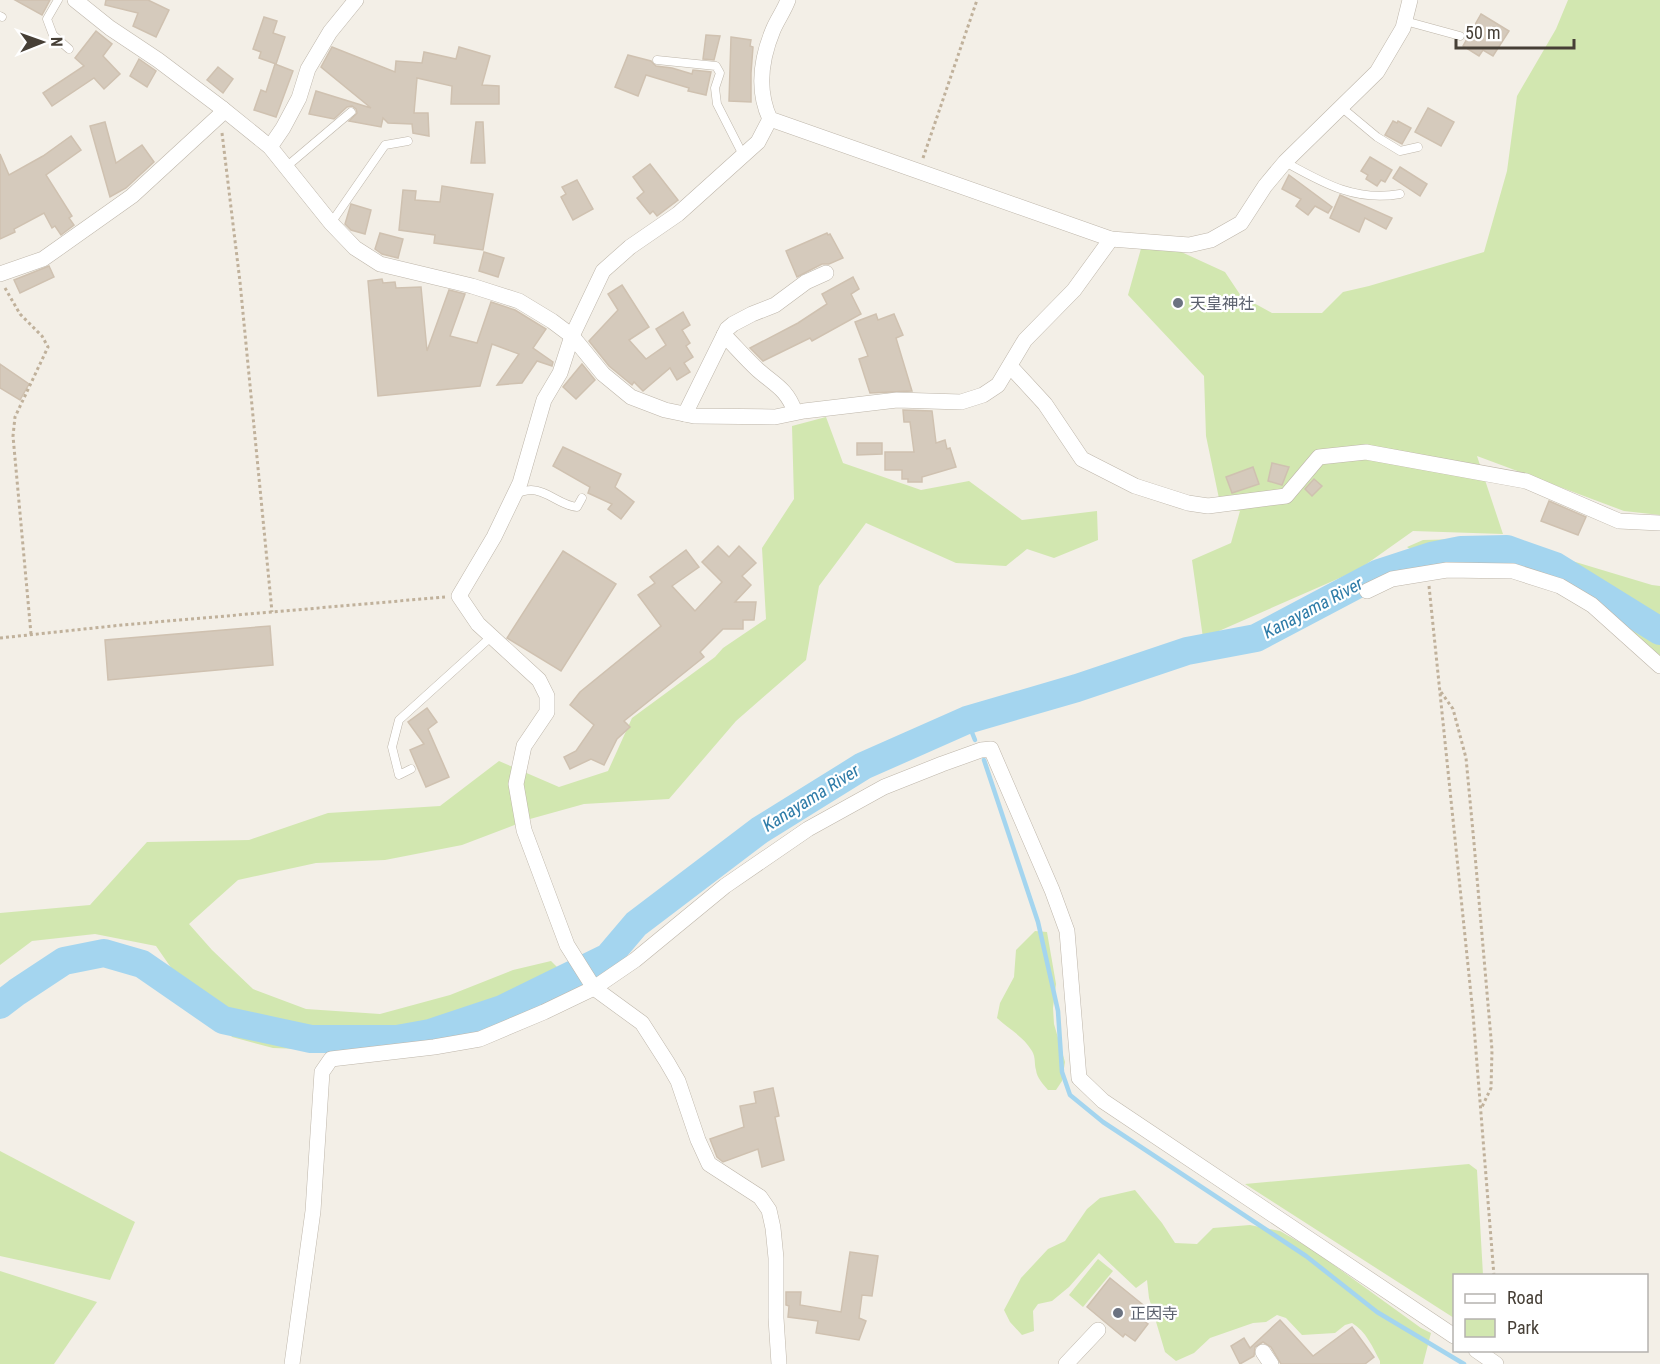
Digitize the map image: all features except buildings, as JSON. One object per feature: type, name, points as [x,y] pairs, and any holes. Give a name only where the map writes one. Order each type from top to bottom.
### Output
[{"type":"street","points":[[75,0],[110,28],[158,60],[221,112],[270,147],[331,223],[356,248],[380,264],[472,286],[519,301],[572,336],[603,374],[631,397],[664,410],[694,416],[775,417],[795,412],[897,400],[962,402],[983,395],[998,385],[1025,340],[1074,290],[1111,239]]},
{"type":"street","points":[[270,147],[299,98],[308,69],[330,32],[356,0]]},
{"type":"street","points":[[788,0],[772,31],[761,71],[764,104],[770,119],[1111,239],[1189,245],[1211,240],[1241,223],[1265,186],[1285,162],[1377,72],[1405,21],[1410,0]]},
{"type":"street","points":[[0,274],[43,259],[132,196],[221,112]]},
{"type":"street","points":[[770,119],[758,142],[678,214],[630,247],[603,271],[572,336],[560,373],[544,400],[515,494],[494,537],[459,596],[478,624],[539,680],[546,696],[547,712],[524,747],[516,784],[524,830],[567,945],[592,985],[642,1023],[655,1043],[678,1081],[709,1164],[760,1197],[769,1210],[776,1258],[779,1364]]},
{"type":"street","points":[[685,414],[724,335],[733,324],[775,305],[806,282],[826,273]]},
{"type":"street","points":[[724,335],[758,370],[778,385],[790,399],[795,412]]},
{"type":"street","points":[[1010,366],[1045,404],[1082,459],[1135,486],[1188,503],[1208,506],[1286,496],[1319,458],[1366,452],[1526,481],[1619,521],[1660,523]]},
{"type":"street","points":[[1367,591],[1392,579],[1428,572],[1513,571],[1560,586],[1592,605],[1660,666]]},
{"type":"street","points":[[292,1364],[313,1211],[322,1072],[326,1064],[337,1057],[434,1047],[480,1039],[592,985],[635,960],[725,885],[808,829],[884,788],[942,764],[981,750],[991,749],[1052,890],[1067,931],[1079,1078],[1084,1085],[1103,1101],[1453,1335]]},
{"type":"street","points":[[1065,1364],[1098,1330]]},
{"type":"street","points":[[1479,1352],[1496,1364]]},
{"type":"lane","points":[[58,0],[46,19],[53,35],[69,49]]},
{"type":"lane","points":[[1405,21],[1460,36]]},
{"type":"lane","points":[[657,60],[716,66],[720,73],[715,88],[717,104],[743,155]]},
{"type":"lane","points":[[1341,107],[1377,137],[1400,151],[1418,147]]},
{"type":"lane","points":[[286,167],[351,112]]},
{"type":"lane","points":[[331,223],[385,145],[408,141]]},
{"type":"lane","points":[[1285,162],[1329,186],[1378,198],[1400,194]]},
{"type":"lane","points":[[515,494],[533,490],[551,496],[567,506],[577,507],[582,498]]},
{"type":"lane","points":[[411,769],[399,775],[392,747],[399,720],[492,636]]},
{"type":"path","points":[[918,171],[977,0]]},
{"type":"path","points":[[221,112],[272,612]]},
{"type":"path","points":[[0,279],[20,314],[42,336],[48,348],[15,417],[13,436],[31,635]]},
{"type":"path","points":[[1428,572],[1473,1014],[1494,1274]]},
{"type":"path","points":[[0,638],[459,596]]},
{"type":"path","points":[[1440,691],[1453,709],[1466,758],[1492,1050],[1491,1088],[1481,1109]]},
{"type":"green space","points":[[1568,0],[1660,0],[1660,515],[1624,511],[1477,456],[1503,534],[1413,531],[1358,570],[1203,638],[1192,560],[1231,543],[1240,511],[1221,508],[1206,436],[1204,376],[1128,295],[1142,245],[1177,250],[1225,272],[1241,296],[1272,313],[1322,313],[1343,292],[1484,252],[1507,171],[1517,96],[1556,29]]},
{"type":"green space","points":[[826,417],[843,463],[921,490],[969,481],[1022,520],[1097,511],[1098,540],[1054,558],[1027,549],[1006,566],[956,563],[866,523],[819,586],[806,660],[736,721],[669,799],[584,804],[530,819],[462,845],[385,860],[316,863],[238,880],[189,924],[212,950],[253,989],[306,1009],[380,1014],[450,995],[513,970],[551,961],[574,984],[512,1016],[472,1030],[433,1040],[384,1047],[329,1050],[273,1048],[232,1037],[210,1000],[196,992],[174,972],[156,946],[95,934],[32,941],[0,965],[0,913],[90,905],[147,842],[249,840],[328,813],[440,806],[499,761],[559,787],[608,771],[632,718],[715,657],[723,648],[766,619],[762,548],[794,499],[792,426]]},
{"type":"green space","points":[[1463,539],[1516,544],[1660,586],[1660,658],[1589,594],[1524,562],[1483,560],[1446,563],[1417,554],[1407,547],[1423,540]]},
{"type":"green space","points":[[1035,931],[1047,932],[1056,984],[1054,1024],[1065,1062],[1062,1081],[1056,1090],[1048,1090],[1039,1078],[1029,1046],[997,1018],[1000,1003],[1014,977],[1016,950]]},
{"type":"green space","points":[[0,1151],[135,1222],[110,1280],[0,1256]]},
{"type":"green space","points":[[1469,1164],[1477,1170],[1483,1274],[1453,1274],[1453,1317],[1245,1184]]},
{"type":"green space","points":[[1135,1190],[1175,1243],[1197,1244],[1213,1228],[1250,1225],[1280,1231],[1313,1250],[1431,1333],[1423,1364],[1380,1364],[1369,1340],[1352,1323],[1345,1325],[1335,1333],[1302,1335],[1286,1318],[1277,1315],[1266,1322],[1253,1323],[1210,1338],[1194,1353],[1176,1361],[1165,1352],[1149,1298],[1147,1280],[1136,1288],[1099,1253],[1069,1287],[1052,1301],[1038,1304],[1033,1311],[1034,1331],[1022,1335],[1010,1322],[1004,1310],[1021,1278],[1048,1249],[1065,1241],[1087,1209],[1100,1198]]},
{"type":"green space","points":[[1098,1259],[1113,1271],[1083,1307],[1069,1295]]},
{"type":"green space","points":[[0,1271],[97,1302],[54,1364],[0,1364]]},
{"type":"waterway","name":"Kanayama River","points":[[0,1005],[64,961],[104,953],[142,964],[223,1020],[311,1039],[397,1039],[430,1033],[502,1009],[608,957],[636,924],[760,830],[863,766],[967,720],[1077,688],[1187,651],[1256,638],[1379,573],[1431,556],[1461,550],[1507,549],[1555,566],[1660,631]]},
{"type":"waterway","points":[[967,720],[975,740]]},
{"type":"waterway","points":[[984,760],[1038,922],[1058,1011],[1062,1072],[1070,1095],[1103,1122],[1306,1256],[1377,1312],[1464,1364]]},
{"type":"place","name":"天皇神社","points":[[1178,303]]},
{"type":"place","name":"正因寺","points":[[1118,1313]]}]
